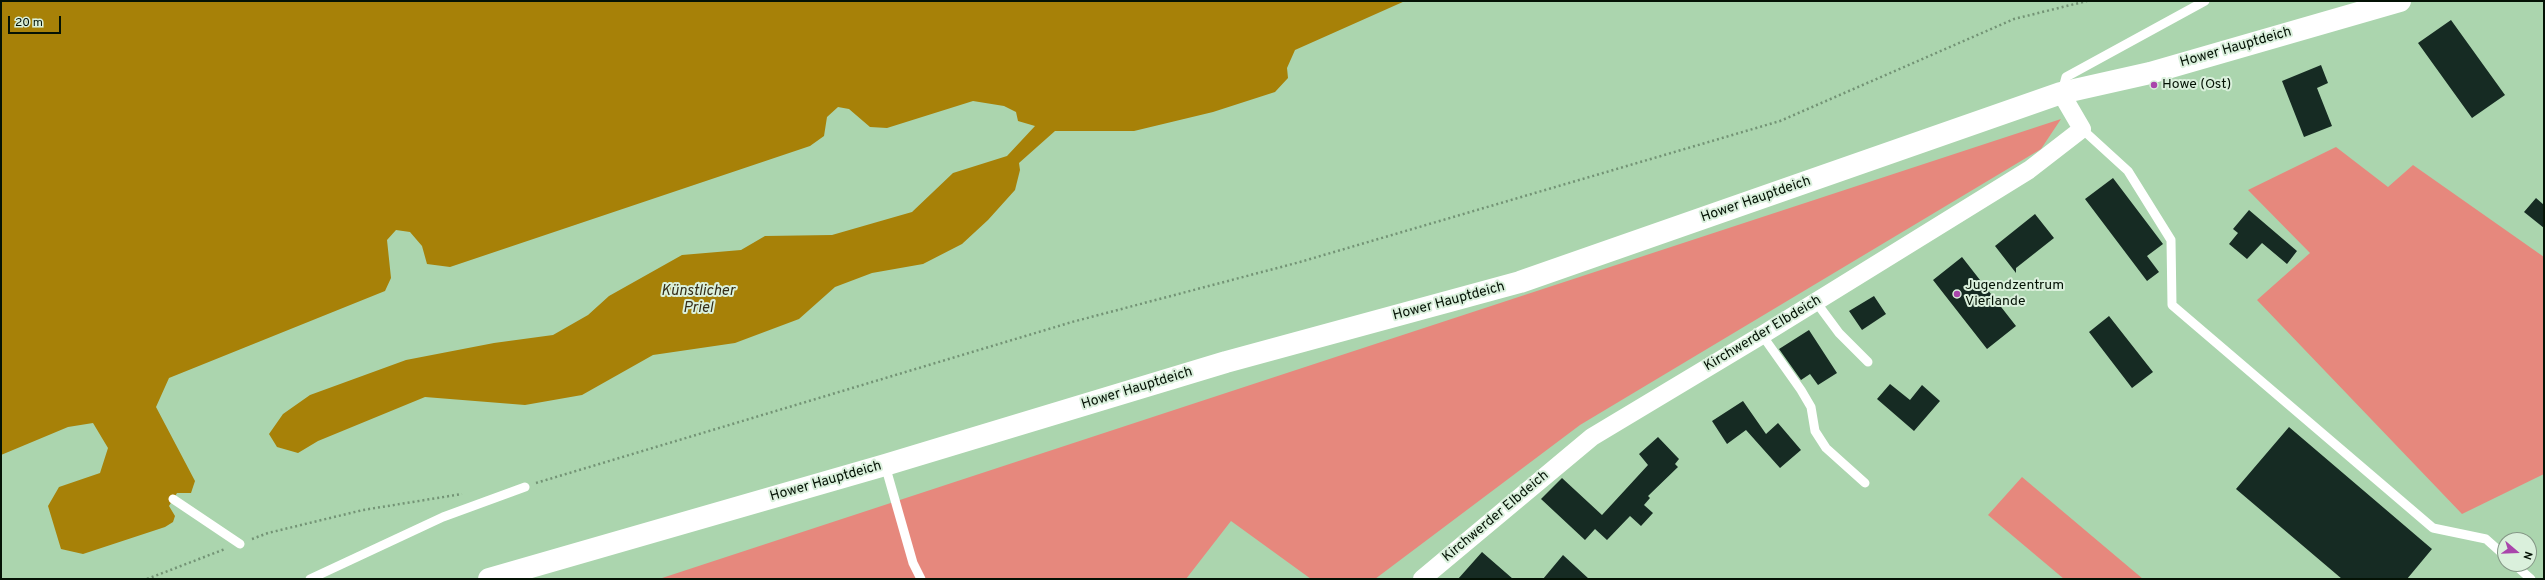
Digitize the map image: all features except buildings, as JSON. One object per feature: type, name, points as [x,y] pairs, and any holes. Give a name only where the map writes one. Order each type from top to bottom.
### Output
[{"type":"street","name":"Hower Hauptdeich","points":[[489,579],[884,465],[1226,362],[1520,282],[2061,93],[2150,73],[2400,1]]},
{"type":"street","points":[[2061,93],[2082,129]]},
{"type":"street","name":"Kirchwerder Elbdeich","points":[[1422,579],[1592,437],[1762,335],[2029,170],[2082,129]]},
{"type":"lane","points":[[2061,93],[2066,77],[2206,1]]},
{"type":"lane","points":[[2082,129],[2128,170],[2171,240],[2172,305],[2433,528],[2486,539],[2497,549]]},
{"type":"lane","points":[[1816,302],[1839,333],[1868,362]]},
{"type":"lane","points":[[1762,335],[1805,396],[1811,407],[1815,430],[1826,448],[1865,483]]},
{"type":"lane","points":[[884,465],[913,564],[921,579]]},
{"type":"lane","points":[[310,579],[443,517],[524,487]]},
{"type":"lane","points":[[173,499],[240,544]]},
{"type":"lane","points":[[2523,572],[2531,579]]},
{"type":"path","points":[[524,487],[1072,322],[1300,262],[1780,121],[2014,20],[2087,1]]},
{"type":"path","points":[[147,579],[268,533],[363,510],[466,494]]},
{"type":"shaded area","points":[[2061,119],[2041,149],[1580,425],[1375,579],[1311,579],[1231,521],[1186,579],[659,579]]},
{"type":"shaded area","points":[[2336,147],[2388,187],[2413,165],[2544,257],[2544,474],[2462,514],[2257,300],[2310,253],[2248,190]]},
{"type":"shaded area","points":[[2022,477],[2143,579],[2064,579],[1988,515]]},
{"type":"water","name":"Künstlicher Priel","points":[[1,1],[1405,1],[1295,50],[1287,68],[1288,78],[1275,92],[1213,112],[1134,131],[1055,131],[1019,163],[1020,170],[1015,190],[988,220],[962,244],[923,264],[872,273],[835,287],[799,319],[735,343],[653,355],[582,395],[525,405],[425,397],[318,441],[298,453],[277,447],[269,434],[283,414],[310,395],[406,360],[494,343],[553,335],[588,315],[609,296],[682,255],[741,250],[765,236],[832,235],[912,212],[953,173],[1007,156],[1035,126],[1018,121],[1016,112],[1004,106],[973,101],[887,128],[870,127],[849,109],[838,107],[827,117],[824,136],[810,146],[450,267],[427,264],[422,246],[410,232],[396,230],[387,240],[391,278],[385,291],[169,378],[156,407],[195,481],[191,493],[177,493],[169,506],[175,516],[173,522],[165,527],[83,554],[61,549],[48,506],[59,487],[100,473],[108,448],[93,423],[68,427],[1,455]]},
{"type":"place","name":"Howe (Ost)","points":[[2154,85]]},
{"type":"place","name":"Jugendzentrum Vierlande","points":[[1957,294]]}]
